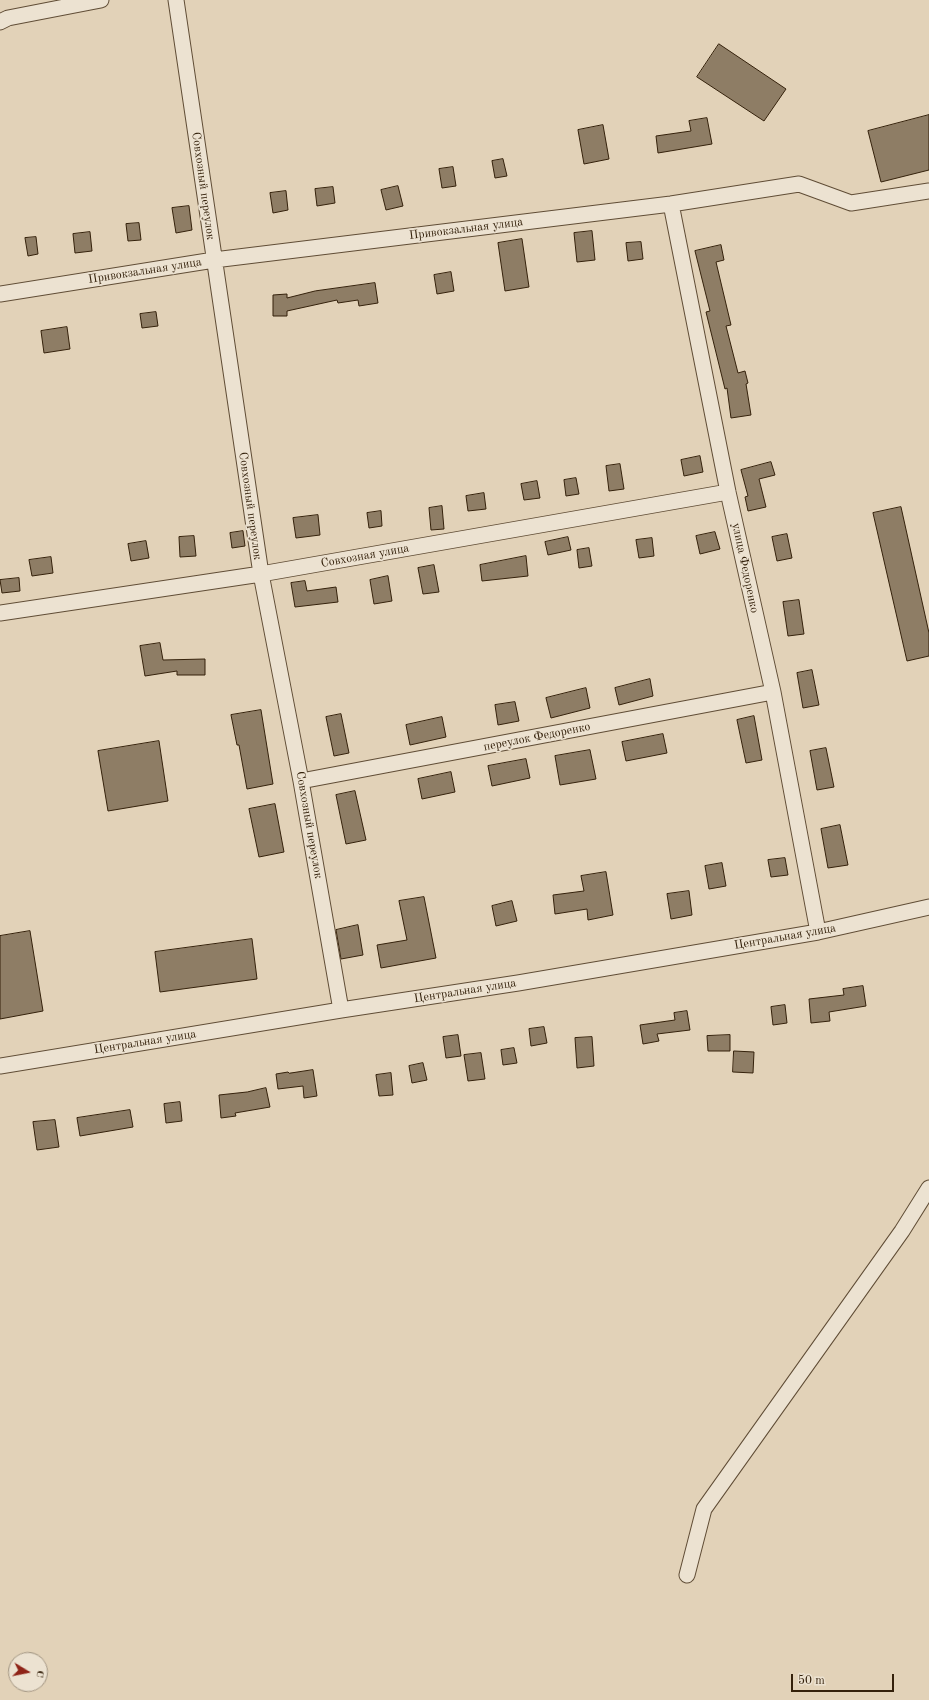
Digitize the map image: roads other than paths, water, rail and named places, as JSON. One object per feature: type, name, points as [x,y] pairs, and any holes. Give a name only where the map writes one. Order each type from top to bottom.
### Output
[{"type":"street","points":[[0,22],[8,18],[101,0]]},
{"type":"street","name":"Совхозный переулок","points":[[176,0],[261,574],[301,781],[341,1010]]},
{"type":"street","name":"Привокзальная улица","points":[[0,294],[214,260],[671,204],[800,184],[851,203],[929,191]]},
{"type":"street","name":"улица Федоренко","points":[[671,204],[728,492],[773,692],[818,932]]},
{"type":"street","name":"Совхозная улица","points":[[0,613],[261,574],[728,492]]},
{"type":"street","name":"переулок Федоренко","points":[[301,781],[773,692]]},
{"type":"street","name":"Центральная улица","points":[[0,1066],[341,1010],[518,983],[818,932],[929,907]]},
{"type":"street","points":[[688,1575],[704,1509],[902,1231],[929,1188]]}]
